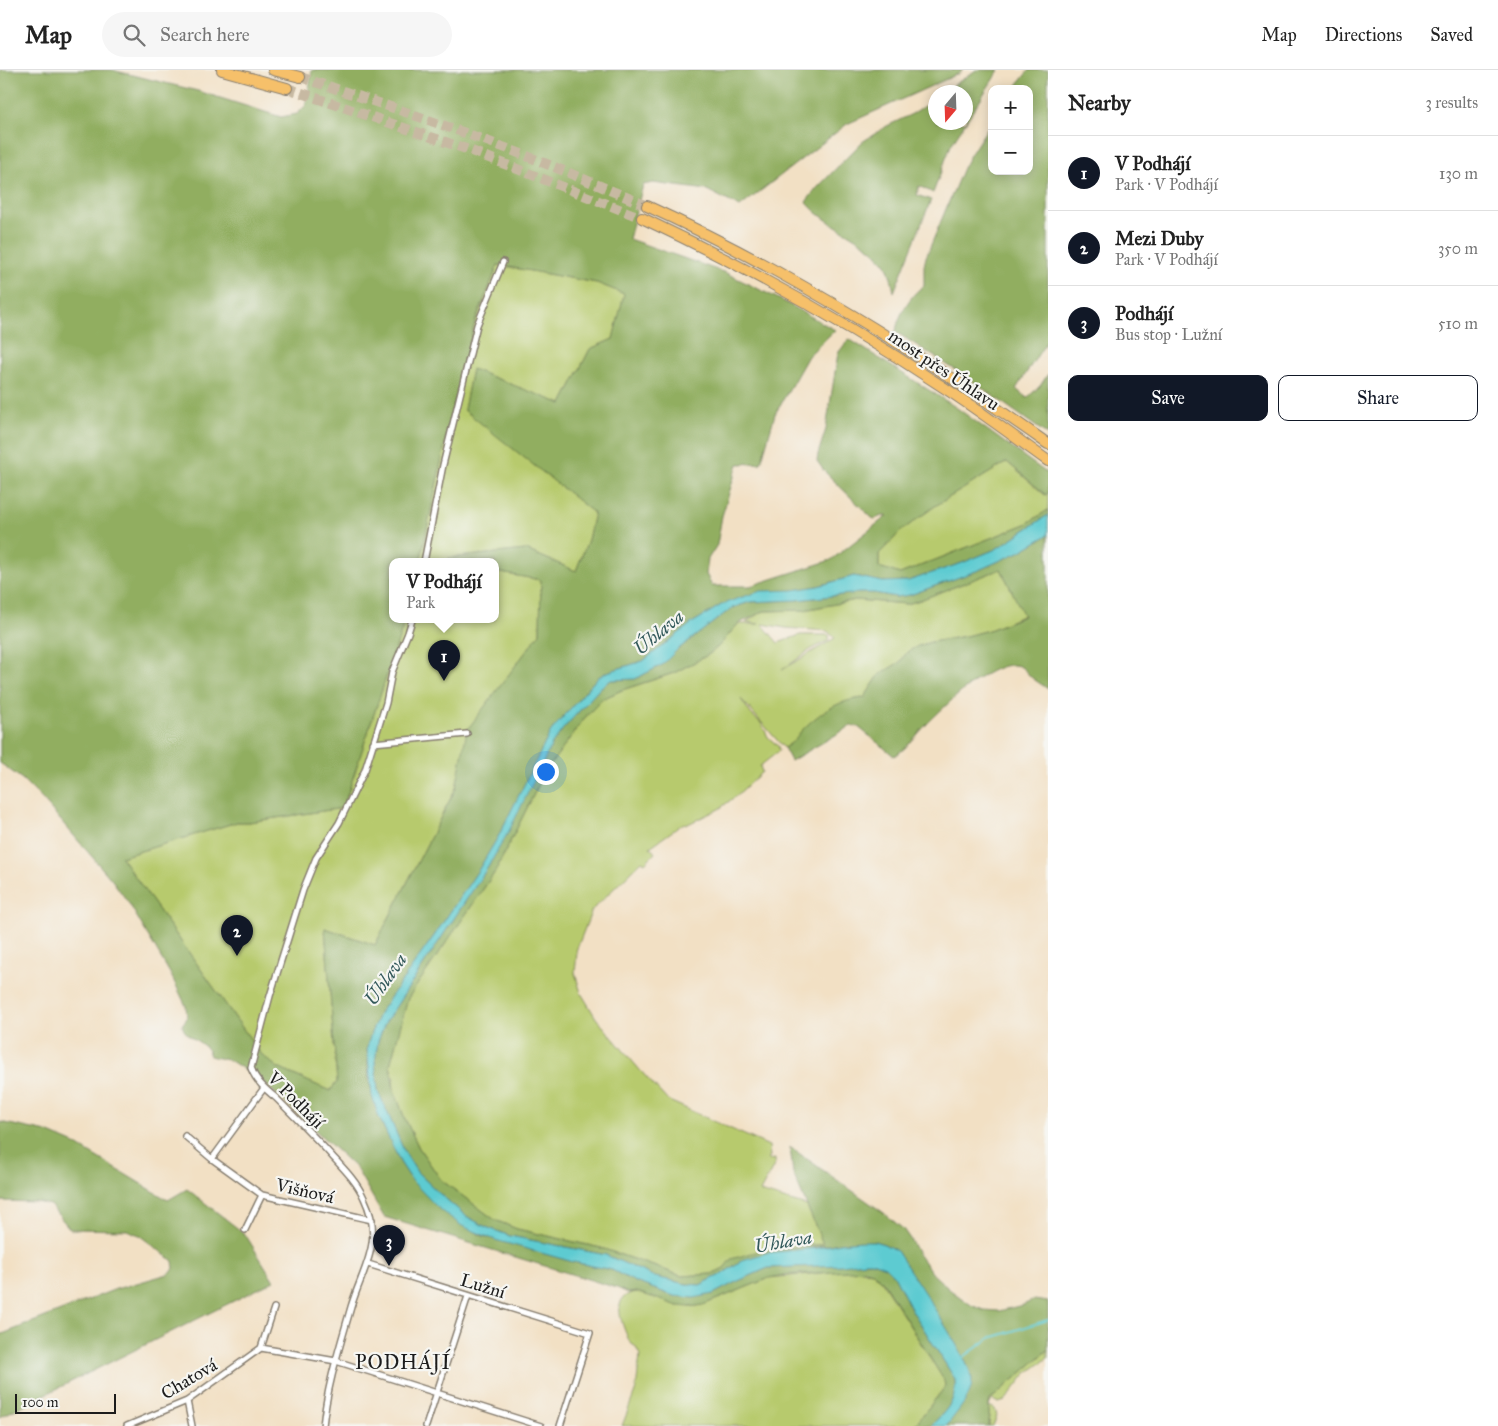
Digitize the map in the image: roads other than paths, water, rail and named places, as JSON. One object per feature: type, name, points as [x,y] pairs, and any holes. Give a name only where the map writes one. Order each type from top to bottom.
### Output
[{"type":"highway","points":[[222,70],[287,88]]},
{"type":"highway","points":[[273,70],[300,77]]},
{"type":"highway","name":"most přes Úhlavu","points":[[647,206],[750,257],[826,299],[951,376],[1048,444]]},
{"type":"highway","name":"most přes Úhlavu","points":[[642,218],[745,269],[820,311],[944,387],[1048,461]]},
{"type":"street","points":[[425,558],[443,466],[477,325],[503,262]]},
{"type":"street","name":"V Podhájí","points":[[323,1426],[336,1361],[352,1304],[368,1264],[373,1237],[372,1220],[364,1198],[351,1177],[276,1098],[264,1088],[255,1078],[250,1068],[303,890],[316,858],[339,823],[365,770],[386,703],[392,672],[411,623]]},
{"type":"street","points":[[374,743],[467,734]]},
{"type":"street","points":[[212,1159],[264,1088]]},
{"type":"street","name":"Višňová","points":[[185,1136],[212,1159],[262,1195],[372,1220]]},
{"type":"street","points":[[245,1230],[262,1195]]},
{"type":"street","name":"Lužní","points":[[368,1264],[590,1333],[560,1426]]},
{"type":"street","points":[[426,1426],[468,1296]]},
{"type":"street","points":[[274,1308],[261,1348],[336,1361],[541,1426]]},
{"type":"street","name":"Chatová","points":[[127,1426],[187,1401],[261,1348]]},
{"type":"street","points":[[187,1401],[192,1426]]},
{"type":"water","points":[[1048,515],[1048,535],[1019,552],[979,570],[910,595],[896,597],[874,593],[859,593],[797,600],[750,602],[732,608],[677,650],[662,665],[635,679],[611,680],[601,687],[552,744],[509,831],[488,867],[385,1023],[378,1041],[375,1062],[378,1091],[405,1153],[417,1172],[466,1216],[486,1227],[510,1236],[606,1255],[655,1277],[700,1285],[724,1273],[742,1260],[766,1253],[861,1241],[874,1241],[897,1251],[952,1336],[969,1370],[972,1380],[970,1392],[949,1423],[946,1426],[931,1426],[946,1410],[952,1400],[955,1379],[910,1307],[895,1277],[885,1267],[872,1262],[864,1262],[842,1265],[768,1268],[713,1294],[694,1298],[674,1296],[635,1282],[612,1270],[573,1262],[495,1240],[462,1226],[437,1207],[413,1182],[400,1162],[378,1115],[372,1096],[367,1048],[371,1033],[380,1012],[479,869],[498,837],[551,731],[597,678],[607,672],[643,661],[692,623],[723,604],[739,598],[761,591],[793,590],[818,586],[854,576],[883,582],[908,581],[962,563],[996,549]]},
{"type":"waterway","points":[[962,1358],[990,1338],[1048,1320]]},
{"type":"tunnel","points":[[300,77],[495,144],[647,206]]},
{"type":"tunnel","points":[[287,88],[469,150],[642,218]]},
{"type":"place","name":"V Podhájí","points":[[444,681]]},
{"type":"place","name":"Mezi Duby","points":[[237,956]]},
{"type":"place","name":"Podhájí","points":[[389,1266]]},
{"type":"district","name":"PODHÁJÍ","points":[[403,1362]]},
{"type":"water label","name":"Úhlava","points":[[658,632]]},
{"type":"water label","name":"Úhlava","points":[[385,979]]},
{"type":"water label","name":"Úhlava","points":[[783,1241]]}]
